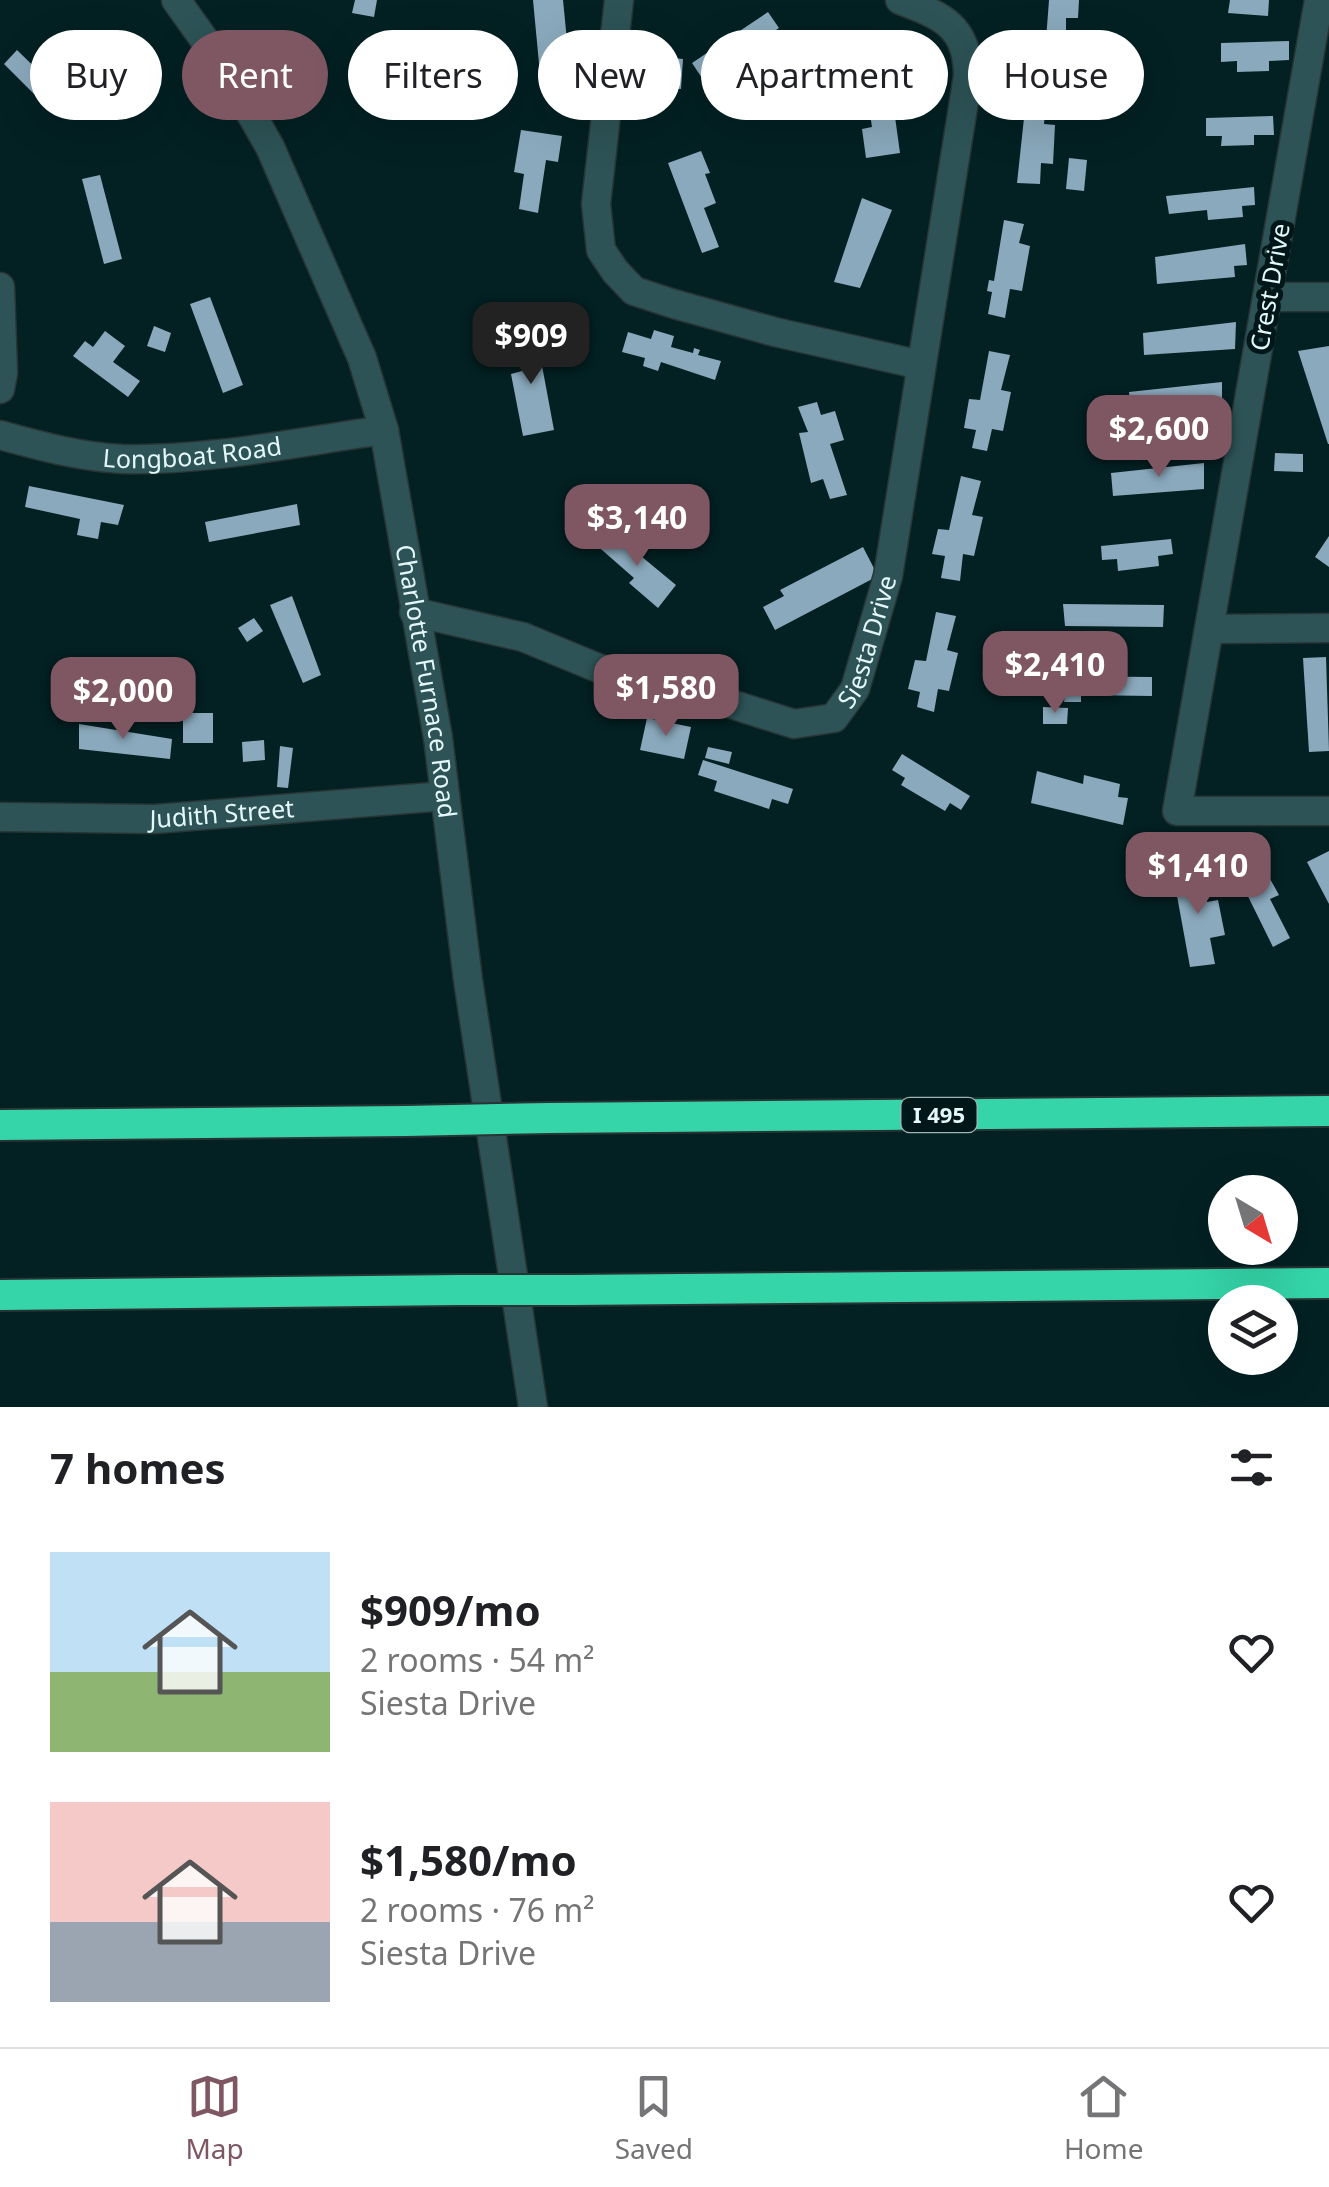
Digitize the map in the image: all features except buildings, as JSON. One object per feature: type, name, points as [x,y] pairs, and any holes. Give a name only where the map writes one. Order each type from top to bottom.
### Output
[{"type":"highway","name":"I 495","points":[[0,1125],[1329,1111]]},
{"type":"highway","points":[[0,1295],[1329,1283]]},
{"type":"street","name":"Charlotte Furnace Road","points":[[176,0],[226,70],[270,147],[362,358],[384,430],[445,796],[472,1013],[533,1407]]},
{"type":"street","points":[[619,0],[596,204],[601,250],[615,271],[634,291],[674,304],[774,332],[920,365]]},
{"type":"street","name":"Siesta Drive","points":[[414,612],[523,637],[598,668],[702,694],[794,724],[834,718],[854,689],[888,576],[968,62],[964,45],[951,24],[900,0]]},
{"type":"street","name":"Crest Drive","points":[[1319,0],[1178,811],[1329,811]]},
{"type":"street","points":[[0,287],[0,389]]},
{"type":"street","points":[[1269,297],[1329,297]]},
{"type":"street","name":"Longboat Road","points":[[0,435],[80,454],[149,458],[201,456],[384,430]]},
{"type":"street","points":[[1211,629],[1329,628]]},
{"type":"street","name":"Judith Street","points":[[0,817],[155,819],[445,796]]}]
